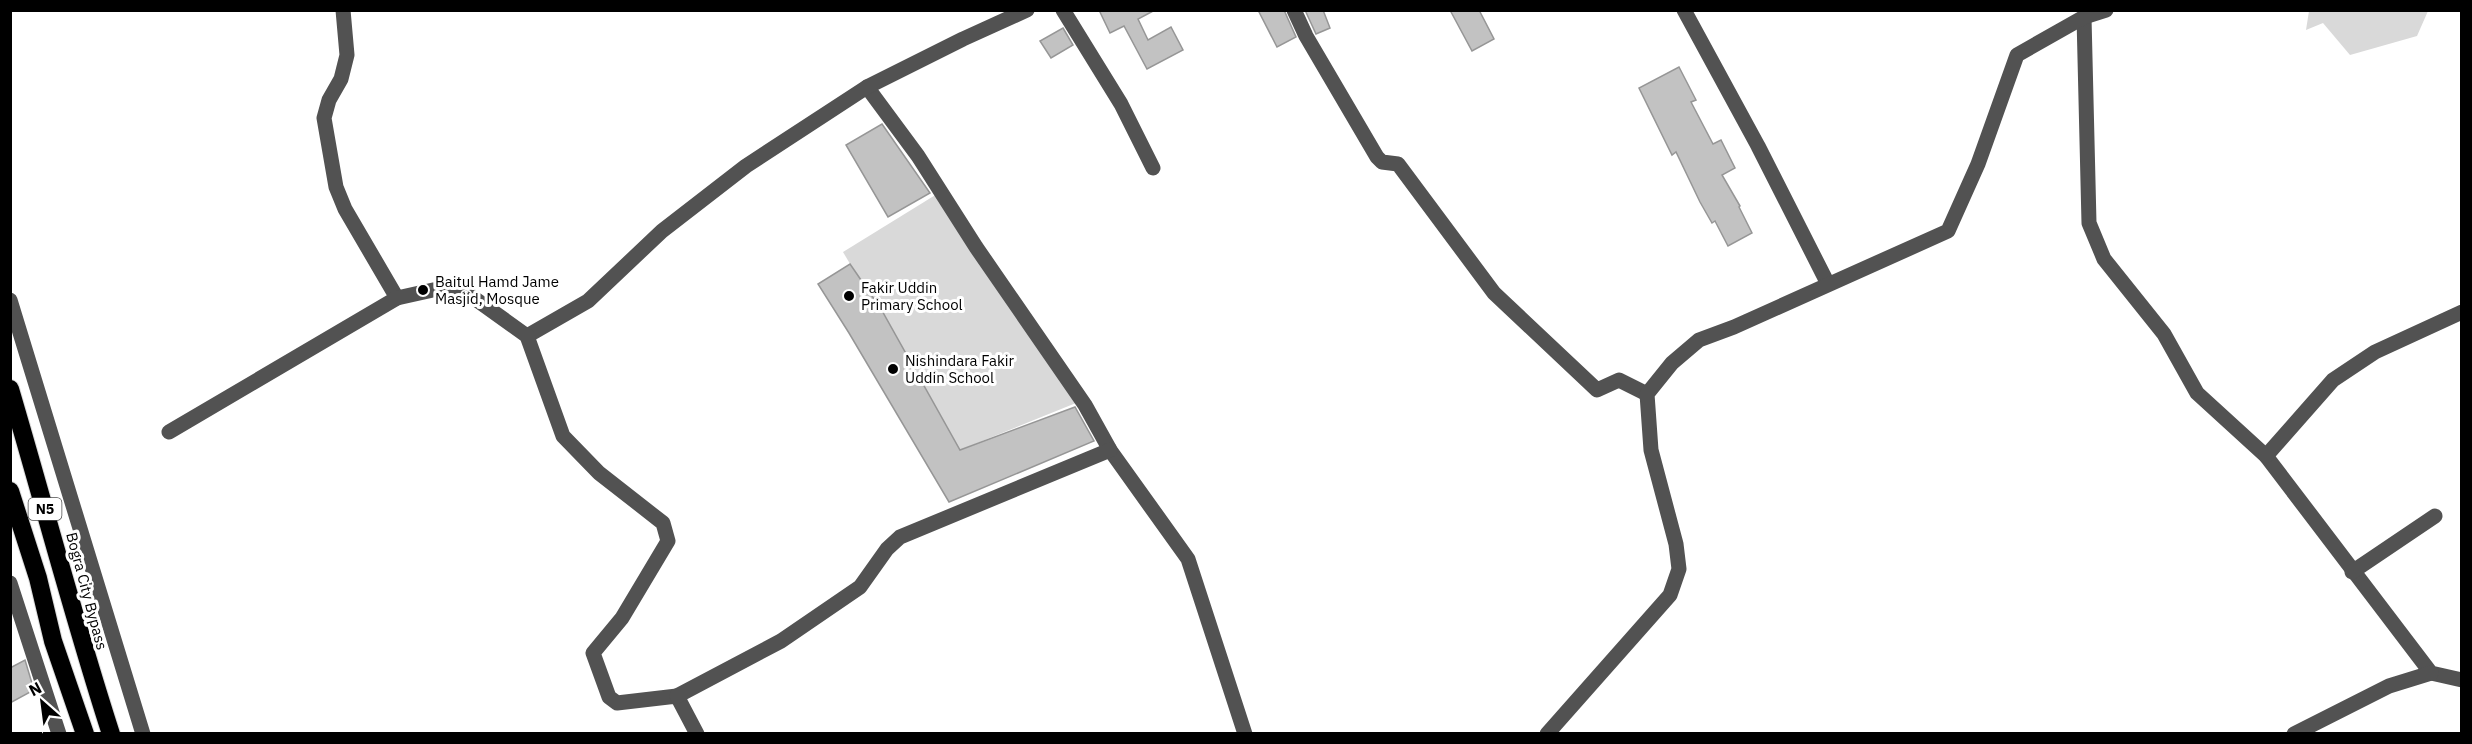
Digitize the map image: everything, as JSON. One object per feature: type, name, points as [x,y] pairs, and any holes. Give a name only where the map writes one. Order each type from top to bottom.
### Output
[{"type":"highway","name":"Bogra City Bypass","points":[[10,389],[62,567],[77,630],[111,734]]},
{"type":"highway","name":"N5","points":[[10,491],[38,578],[53,641],[85,734]]},
{"type":"street","points":[[342,10],[347,55],[341,79],[329,100],[324,118],[336,187],[345,209],[397,298]]},
{"type":"street","points":[[527,336],[588,301],[662,231],[746,166],[867,87],[1027,10]]},
{"type":"street","points":[[1062,10],[1121,104],[1153,168]]},
{"type":"street","points":[[1294,10],[1306,36],[1377,157],[1382,162],[1398,164],[1494,293],[1597,390],[1619,380],[1647,394]]},
{"type":"street","points":[[1684,10],[1758,146],[1828,284]]},
{"type":"street","points":[[1547,734],[1670,595],[1679,569],[1676,544],[1651,450],[1647,394],[1672,363],[1699,340],[1734,327],[1948,231],[1978,164],[2017,55],[2084,17],[2106,10]]},
{"type":"street","points":[[2084,17],[2089,223],[2104,259],[2164,334],[2198,393],[2266,456],[2431,673]]},
{"type":"street","points":[[867,87],[918,156],[976,247],[1085,405],[1110,450],[1188,559],[1245,734]]},
{"type":"street","points":[[169,432],[397,298],[433,290],[460,288],[527,336],[563,436],[599,473],[663,523],[668,541],[622,618],[593,653],[609,697],[617,703],[677,696],[781,641],[860,587],[887,549],[900,537],[1110,450]]},
{"type":"street","points":[[10,300],[143,734]]},
{"type":"street","points":[[2266,456],[2332,380],[2376,351],[2462,312]]},
{"type":"street","points":[[2352,572],[2435,516]]},
{"type":"street","points":[[10,583],[59,734]]},
{"type":"street","points":[[2294,734],[2389,686],[2431,673],[2462,680]]},
{"type":"street","points":[[677,696],[697,734]]},
{"type":"shaded area","points":[[2309,10],[2428,11],[2417,36],[2350,55],[2323,23],[2306,30]]},
{"type":"shaded area","points":[[937,194],[1076,403],[960,450],[843,252]]},
{"type":"building","points":[[1099,10],[1155,10],[1138,19],[1148,40],[1171,27],[1183,50],[1147,69],[1124,26],[1110,33]]},
{"type":"building","points":[[1258,10],[1284,10],[1296,37],[1277,47]]},
{"type":"building","points":[[1305,10],[1323,10],[1330,28],[1316,34]]},
{"type":"building","points":[[1450,10],[1479,10],[1494,39],[1472,51]]},
{"type":"building","points":[[1063,28],[1073,45],[1051,58],[1040,41]]},
{"type":"building","points":[[1679,67],[1696,100],[1691,102],[1713,144],[1721,140],[1735,168],[1722,175],[1752,233],[1728,246],[1715,221],[1712,223],[1700,202],[1676,152],[1672,155],[1639,88]]},
{"type":"building","points":[[882,124],[930,193],[888,217],[846,145]]},
{"type":"building","name":"Nishindara Fakir Uddin School","points":[[850,264],[881,309],[960,450],[1075,407],[1094,441],[949,502],[818,284]]},
{"type":"building","points":[[25,660],[34,690],[10,703],[10,668]]},
{"type":"place","name":"Baitul Hamd Jame Masjid, Mosque","points":[[423,290]]},
{"type":"place","name":"Fakir Uddin Primary School","points":[[849,296]]},
{"type":"place","name":"Nishindara Fakir Uddin School","points":[[893,369]]}]
